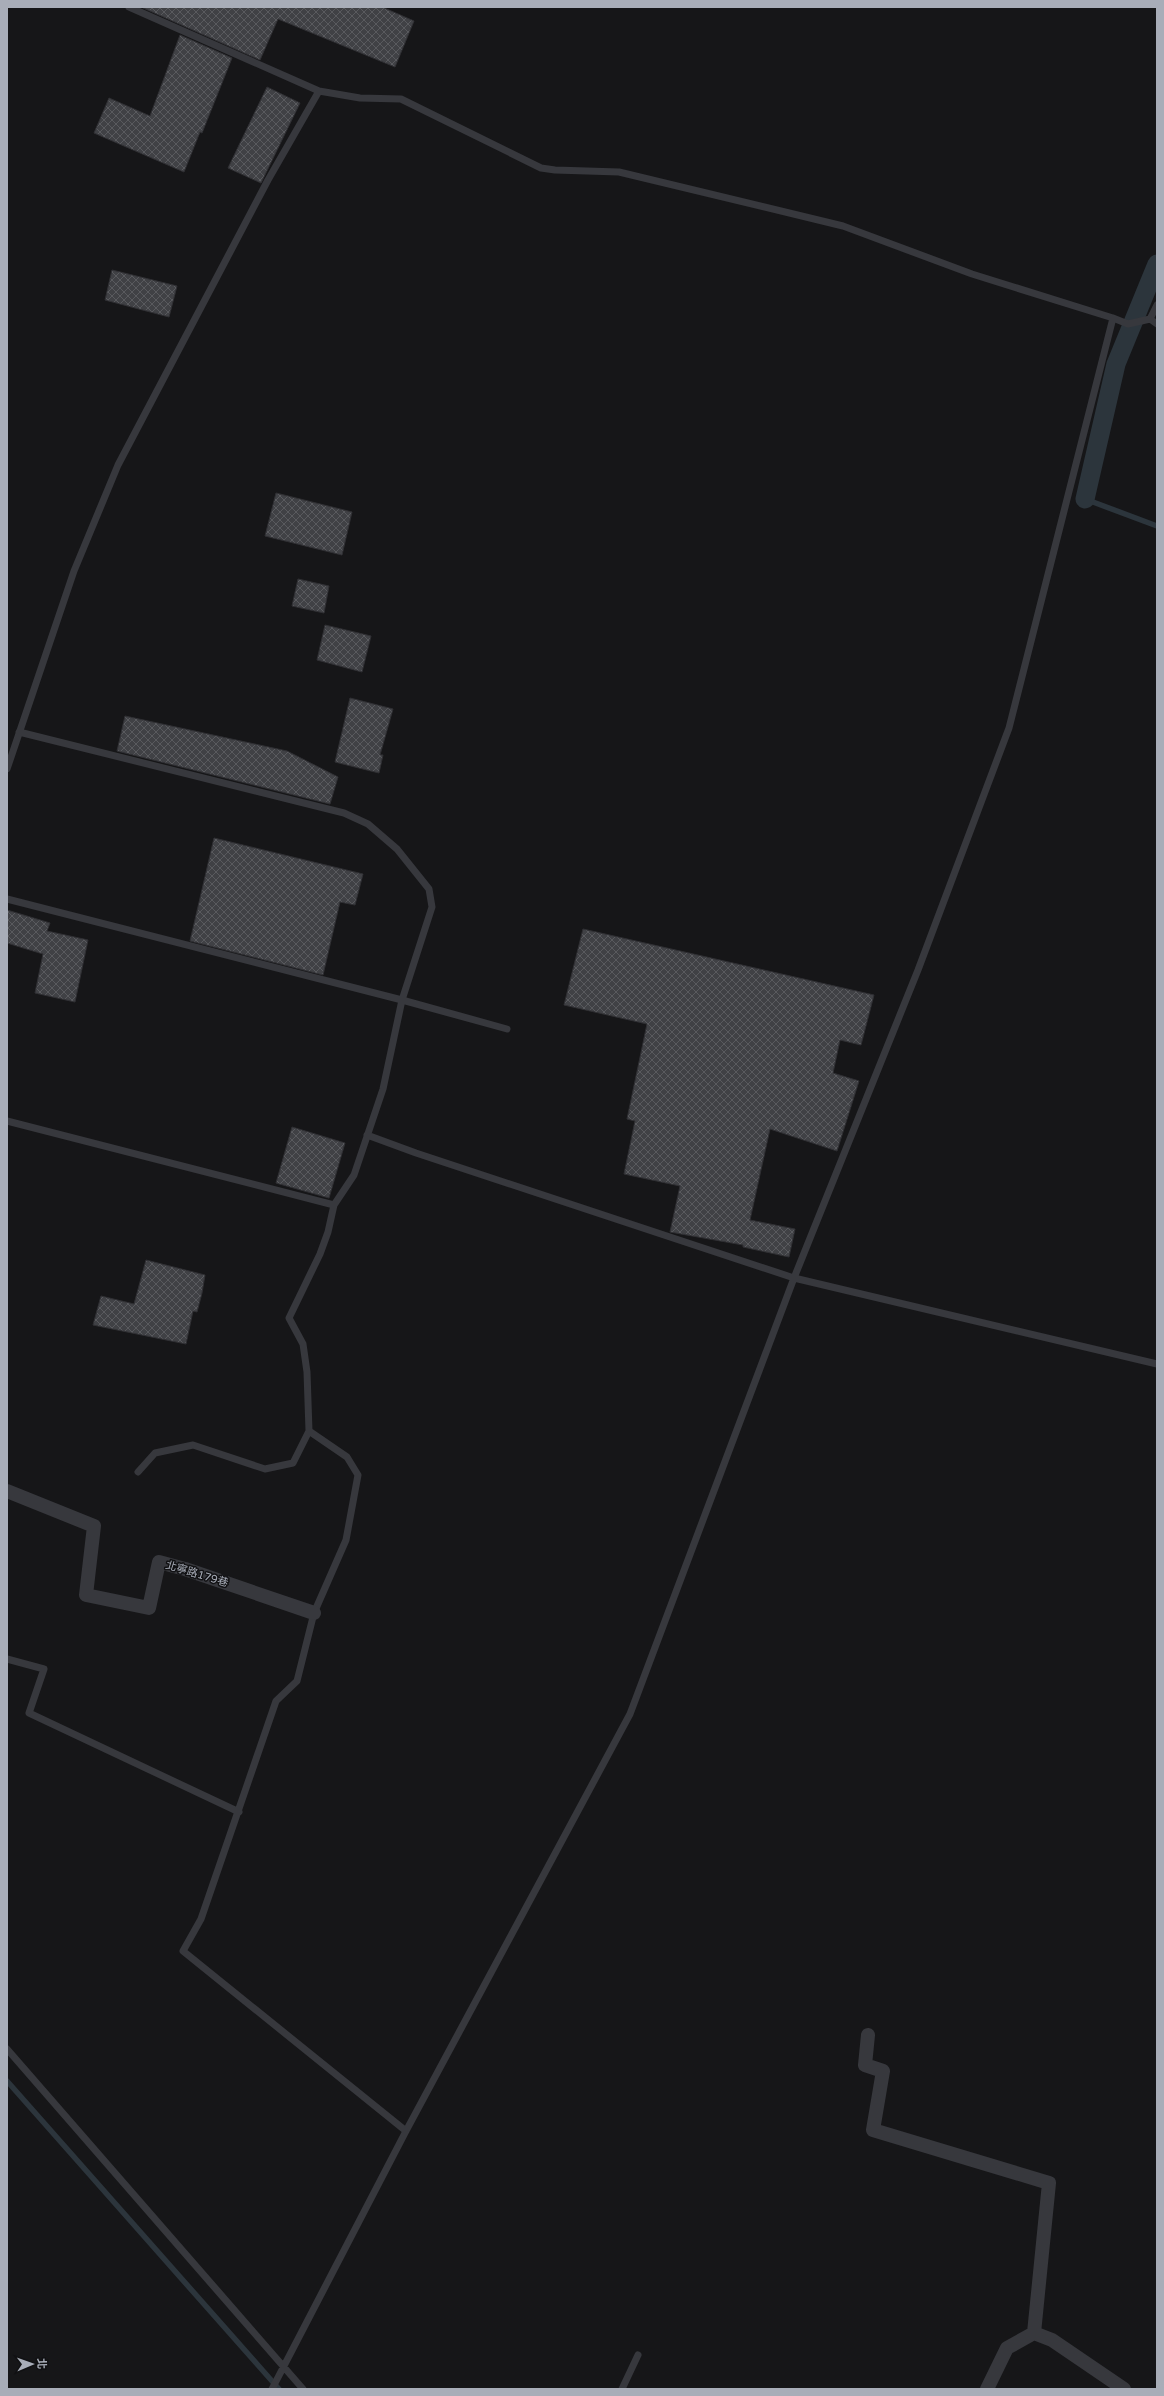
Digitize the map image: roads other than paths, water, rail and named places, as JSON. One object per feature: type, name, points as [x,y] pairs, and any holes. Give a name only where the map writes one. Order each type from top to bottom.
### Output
[{"type":"street","name":"北寧路179巷","points":[[7,1491],[94,1526],[86,1595],[149,1608],[159,1562],[185,1569],[314,1613]]},
{"type":"street","points":[[868,2035],[865,2065],[883,2071],[873,2130],[1049,2184],[1034,2333]]},
{"type":"street","points":[[987,2389],[1007,2348],[1034,2333]]},
{"type":"street","points":[[1034,2333],[1052,2340],[1124,2389]]},
{"type":"lane","points":[[129,7],[319,91],[360,98],[401,99],[541,168],[555,170],[619,172],[843,226],[972,274],[1128,324],[1150,319],[1157,324]]},
{"type":"lane","points":[[7,769],[74,571],[118,465],[268,180],[319,91]]},
{"type":"lane","points":[[1150,319],[1157,305]]},
{"type":"lane","points":[[272,2389],[406,2131],[630,1714],[794,1278],[918,970],[1008,728],[1113,318]]},
{"type":"lane","points":[[19,732],[344,813],[368,824],[397,849],[429,889],[432,907],[402,1000],[383,1089],[354,1176],[334,1205],[328,1232],[320,1254],[289,1318],[303,1344],[307,1372],[310,1431],[293,1463],[265,1469],[193,1445],[155,1453],[138,1472]]},
{"type":"lane","points":[[7,898],[402,1000],[507,1029]]},
{"type":"lane","points":[[7,1120],[334,1205]]},
{"type":"lane","points":[[367,1135],[416,1153],[794,1278],[1157,1364]]},
{"type":"lane","points":[[310,1431],[347,1457],[358,1475],[346,1540],[314,1613],[297,1681],[276,1701],[201,1919],[183,1951],[406,2131]]},
{"type":"lane","points":[[7,1659],[44,1669],[30,1713],[239,1812]]},
{"type":"lane","points":[[7,2048],[303,2389]]},
{"type":"lane","points":[[622,2389],[638,2355]]},
{"type":"waterway","points":[[1085,499],[1116,364],[1157,264]]},
{"type":"waterway","points":[[1085,499],[1157,526]]},
{"type":"waterway","points":[[7,2081],[279,2389]]}]
